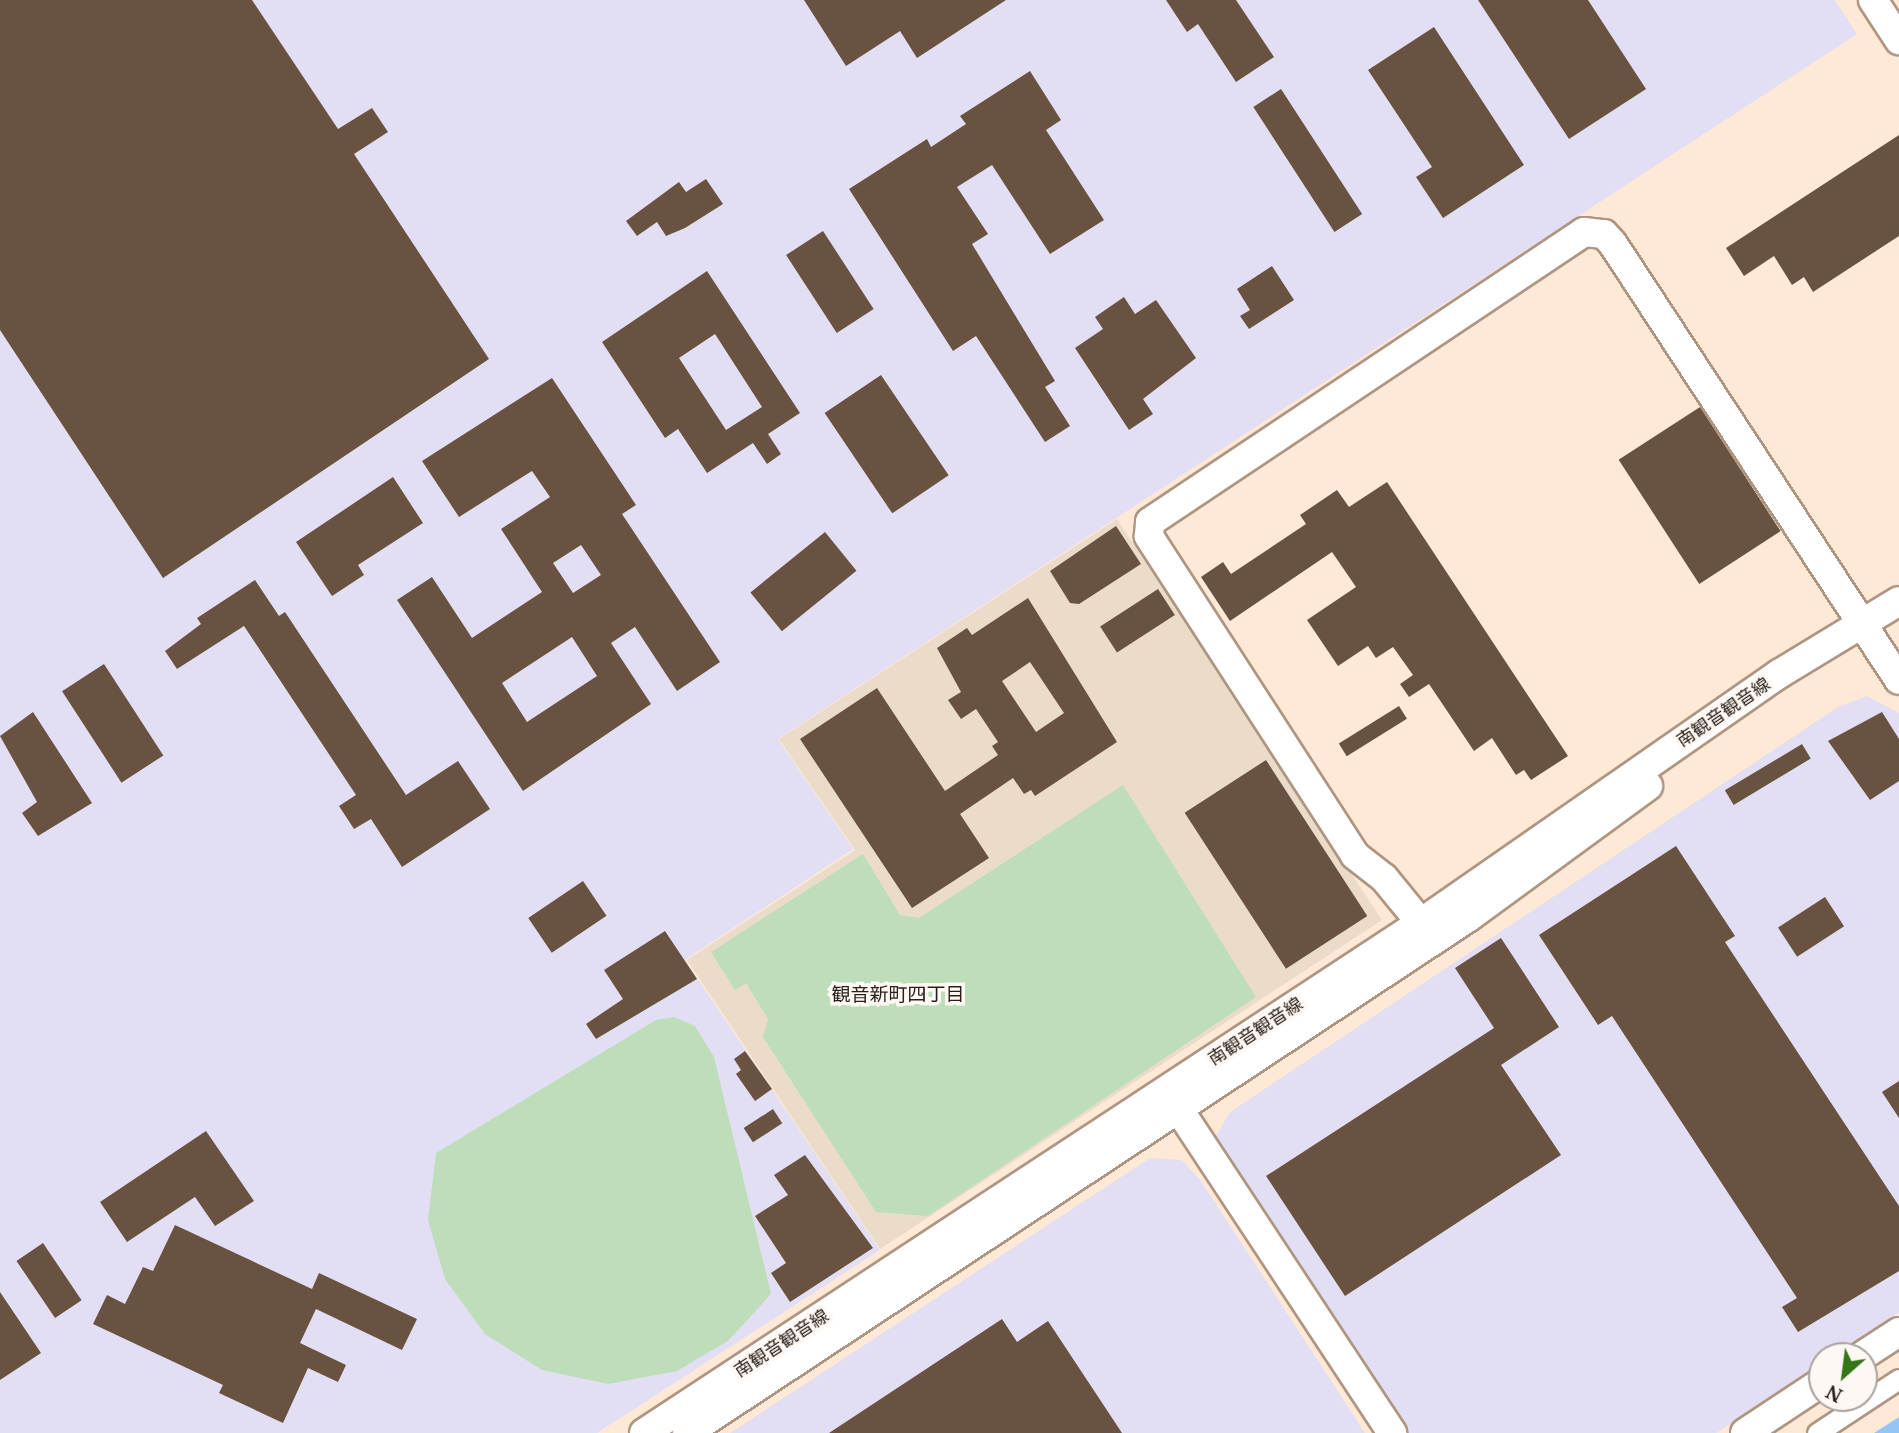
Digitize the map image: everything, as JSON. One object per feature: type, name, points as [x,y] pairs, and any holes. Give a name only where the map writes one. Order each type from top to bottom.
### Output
[{"type":"street","points":[[1873,0],[1899,40]]},
{"type":"street","points":[[1428,931],[1355,855],[1149,536],[1158,512],[1593,231],[1613,244],[1899,680]]},
{"type":"street","name":"南観音観音線","points":[[687,1433],[1173,1100],[1428,931],[1899,601]]},
{"type":"street","points":[[1173,1100],[1392,1433]]},
{"type":"street","name":"南観音観音線","points":[[644,1433],[1173,1100]]},
{"type":"street","points":[[1878,1346],[1899,1332]]},
{"type":"street","points":[[1817,1433],[1899,1379]]},
{"type":"street","points":[[1745,1433],[1808,1391]]},
{"type":"shaded area","points":[[0,0],[1835,0],[1857,34],[778,739],[853,849],[685,960],[880,1250],[597,1433],[0,1433]]},
{"type":"shaded area","points":[[1117,519],[1382,920],[880,1249],[687,960],[855,850],[779,739]]},
{"type":"shaded area","points":[[1867,696],[1899,713],[1899,1312],[1854,1342],[1808,1342],[1808,1372],[1716,1433],[1404,1433],[1214,1139],[1230,1112],[1838,707]]},
{"type":"shaded area","points":[[1150,1158],[1182,1160],[1201,1181],[1365,1433],[730,1433]]},
{"type":"green space","points":[[1123,785],[1256,997],[928,1216],[876,1212],[763,1037],[768,1019],[746,983],[735,990],[711,952],[863,854],[900,915],[919,918]]},
{"type":"green space","points":[[674,1017],[695,1026],[714,1057],[771,1294],[728,1341],[677,1371],[608,1384],[542,1370],[485,1334],[445,1279],[428,1220],[436,1153],[656,1020]]},
{"type":"water","points":[[1899,1417],[1899,1433],[1874,1433]]},
{"type":"building","points":[[0,0],[252,0],[338,129],[372,108],[388,132],[354,154],[489,359],[163,578],[0,330]]},
{"type":"building","points":[[804,0],[1006,0],[917,58],[900,31],[846,66]]},
{"type":"building","points":[[1166,0],[1236,0],[1274,57],[1236,82],[1198,24],[1187,32]]},
{"type":"building","points":[[1478,0],[1588,0],[1646,89],[1569,139]]},
{"type":"building","points":[[1434,27],[1524,165],[1443,218],[1416,177],[1432,167],[1368,70]]},
{"type":"building","points":[[1030,71],[1061,120],[1046,130],[1104,220],[1050,254],[992,165],[957,187],[988,234],[972,244],[1055,381],[1045,387],[1070,426],[1045,442],[976,336],[953,351],[849,189],[927,139],[931,147],[966,124],[960,116]]},
{"type":"building","points":[[1281,89],[1362,214],[1334,232],[1253,107]]},
{"type":"building","points":[[1899,135],[1899,236],[1813,292],[1804,277],[1792,285],[1774,256],[1744,276],[1726,248]]},
{"type":"building","points":[[706,179],[723,204],[685,228],[666,236],[657,222],[637,236],[626,221],[679,182],[686,192]]},
{"type":"building","points":[[823,231],[874,309],[837,333],[786,255]]},
{"type":"building","points":[[1272,266],[1294,300],[1249,329],[1240,316],[1250,310],[1237,289]]},
{"type":"building","points":[[707,271],[800,413],[768,434],[781,454],[767,464],[753,443],[707,473],[678,429],[665,438],[602,342]],"holes":[[[715,334],[762,407],[726,430],[679,358]]]},
{"type":"building","points":[[1124,297],[1135,314],[1156,300],[1196,358],[1143,399],[1153,414],[1129,430],[1075,348],[1103,329],[1095,317]]},
{"type":"building","points":[[881,375],[949,475],[892,513],[825,413]]},
{"type":"building","points":[[552,378],[636,505],[622,514],[720,662],[677,691],[635,627],[611,643],[651,704],[523,791],[397,600],[432,577],[472,638],[542,592],[501,529],[550,497],[532,471],[459,517],[422,461]],"holes":[[[581,545],[601,575],[573,593],[553,563]],[[572,637],[597,676],[527,722],[502,683]]]},
{"type":"building","points":[[1700,407],[1781,531],[1699,584],[1619,460]]},
{"type":"building","points":[[393,477],[423,523],[358,565],[364,575],[332,596],[296,542]]},
{"type":"building","points":[[1387,482],[1568,756],[1531,780],[1524,770],[1516,775],[1492,738],[1474,751],[1429,684],[1409,697],[1400,684],[1413,675],[1393,647],[1376,658],[1368,646],[1338,666],[1307,620],[1356,587],[1332,552],[1230,621],[1201,577],[1223,562],[1231,574],[1306,524],[1300,515],[1337,490],[1349,507]]},
{"type":"building","points":[[1116,526],[1141,564],[1079,604],[1070,603],[1050,571]]},
{"type":"building","points":[[825,532],[856,571],[782,631],[750,592]]},
{"type":"building","points":[[255,580],[279,616],[285,612],[406,795],[458,761],[490,809],[402,867],[371,819],[354,829],[339,806],[356,795],[244,626],[177,669],[165,651],[201,624],[197,618]]},
{"type":"building","points":[[1158,589],[1175,615],[1117,653],[1100,627]]},
{"type":"building","points":[[1028,598],[1117,742],[1035,796],[1031,790],[1024,794],[1013,778],[960,814],[989,858],[912,908],[800,739],[877,688],[945,791],[998,755],[992,746],[998,742],[976,709],[961,719],[948,700],[961,692],[937,648],[967,628],[972,635]],"holes":[[[1030,662],[1064,713],[1036,732],[1002,681]]]},
{"type":"building","points":[[104,664],[163,755],[121,783],[62,691]]},
{"type":"building","points":[[1399,706],[1407,719],[1347,756],[1339,744]]},
{"type":"building","points":[[33,712],[92,803],[38,836],[22,813],[37,802],[0,736]]},
{"type":"building","points":[[1882,712],[1899,739],[1899,781],[1870,800],[1828,741]]},
{"type":"building","points":[[1802,744],[1811,759],[1734,805],[1725,790]]},
{"type":"building","points":[[1266,760],[1367,916],[1286,969],[1185,813]]},
{"type":"building","points":[[1676,846],[1735,936],[1725,942],[1899,1206],[1899,1271],[1798,1332],[1782,1307],[1797,1298],[1612,1016],[1598,1025],[1539,935]]},
{"type":"building","points":[[583,881],[606,916],[552,953],[528,918]]},
{"type":"building","points":[[1825,897],[1844,926],[1797,957],[1778,927]]},
{"type":"building","points":[[665,931],[697,979],[596,1039],[586,1024],[623,999],[604,970]]},
{"type":"building","points":[[1501,938],[1559,1027],[1501,1065],[1561,1155],[1345,1296],[1266,1176],[1494,1028],[1455,968]]},
{"type":"building","points":[[745,1051],[772,1089],[755,1101],[736,1074],[741,1070],[734,1059]]},
{"type":"building","points":[[1899,1081],[1899,1118],[1882,1092]]},
{"type":"building","points":[[773,1109],[782,1123],[753,1142],[744,1128]]},
{"type":"building","points":[[206,1131],[254,1201],[215,1226],[195,1197],[127,1242],[100,1202]]},
{"type":"building","points":[[805,1155],[873,1248],[790,1302],[771,1273],[786,1263],[755,1216],[788,1195],[774,1175]]},
{"type":"building","points":[[175,1225],[312,1289],[319,1273],[417,1319],[402,1350],[316,1309],[300,1343],[346,1365],[338,1382],[308,1368],[283,1423],[219,1393],[223,1385],[93,1324],[107,1295],[125,1304],[143,1267],[153,1271]]},
{"type":"building","points":[[43,1243],[82,1300],[55,1318],[16,1261]]},
{"type":"building","points":[[0,1292],[41,1353],[0,1380]]},
{"type":"building","points":[[1002,1319],[1017,1342],[1048,1321],[1122,1433],[829,1433]]},
{"type":"district","name":"観音新町四丁目","points":[[898,995]]}]
